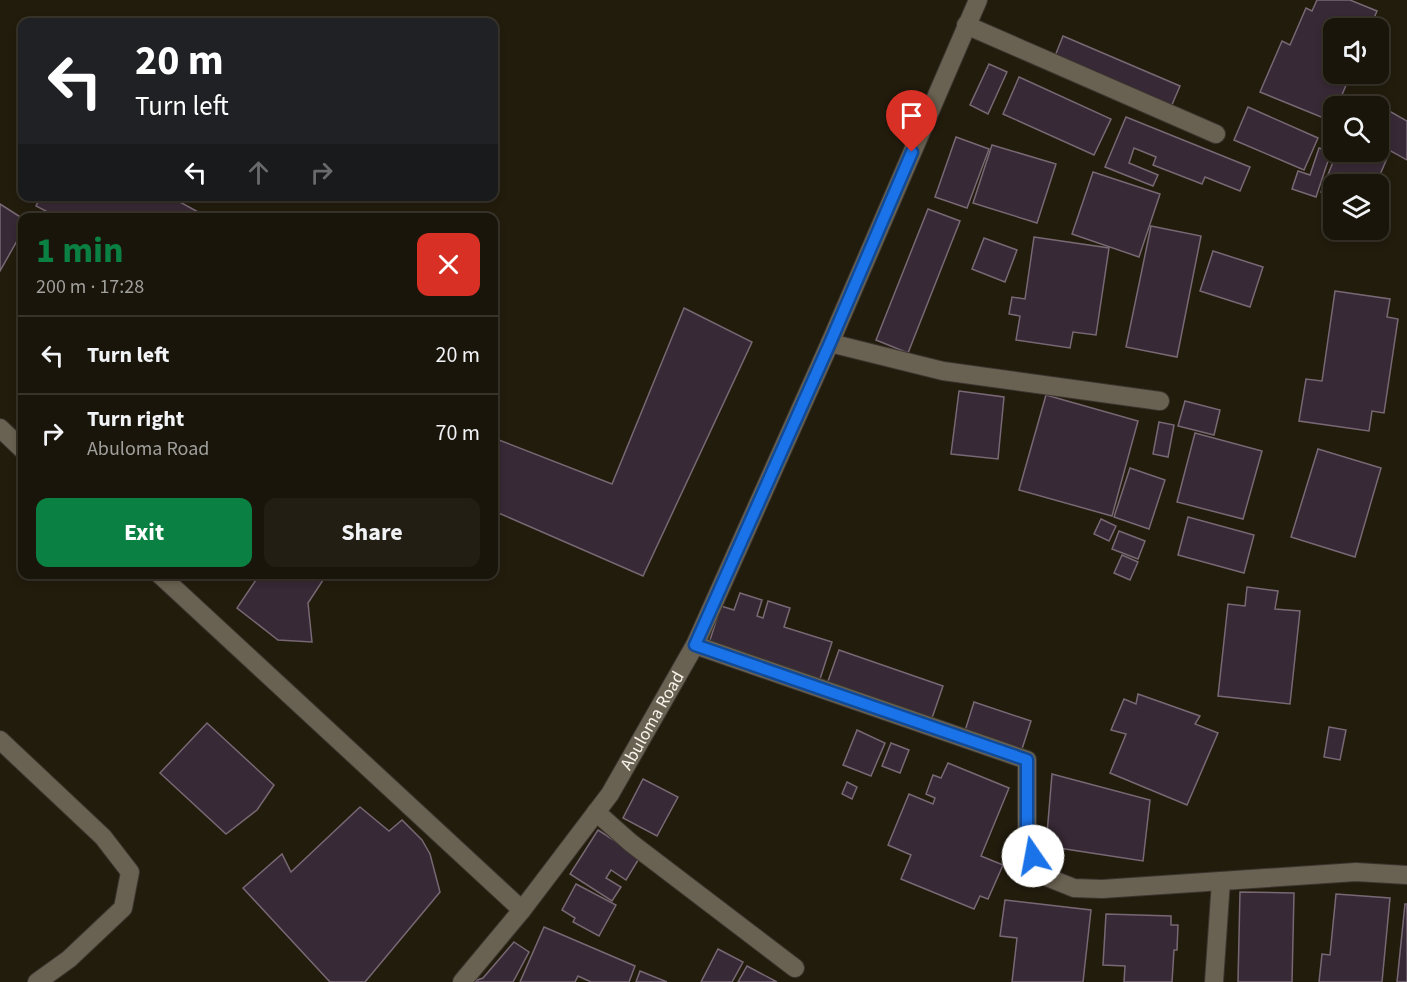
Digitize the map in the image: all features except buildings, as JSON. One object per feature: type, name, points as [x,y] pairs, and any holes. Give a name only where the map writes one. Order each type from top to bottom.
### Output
[{"type":"street","name":"Abuloma Road","points":[[462,982],[522,910],[610,794],[695,645],[830,343],[978,0]]},
{"type":"street","points":[[966,25],[1216,134]]},
{"type":"street","points":[[830,343],[944,371],[1160,401]]},
{"type":"street","points":[[0,428],[18,445]]},
{"type":"street","points":[[164,579],[522,910]]},
{"type":"street","points":[[695,645],[1027,760],[1027,837],[1039,874],[1074,888],[1102,890],[1356,872],[1407,875]]},
{"type":"street","points":[[0,740],[103,837],[130,872],[123,908],[69,959],[37,982]]},
{"type":"street","points":[[596,812],[649,857],[795,968]]},
{"type":"street","points":[[1214,982],[1221,881]]},
{"type":"route","points":[[912,152],[830,343],[695,645],[1027,760],[1027,837],[1033,856]]}]
